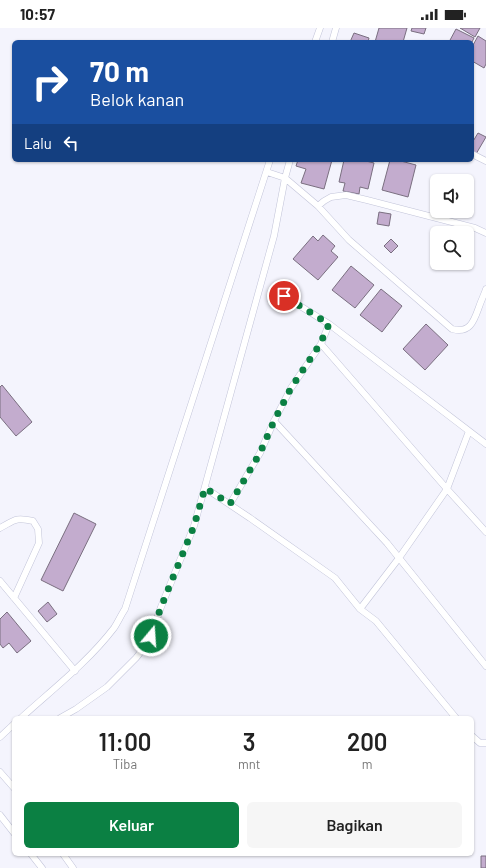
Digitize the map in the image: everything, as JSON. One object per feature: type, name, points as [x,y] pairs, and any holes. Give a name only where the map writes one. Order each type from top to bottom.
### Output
[{"type":"lane","points":[[316,40],[320,28]]},
{"type":"lane","points":[[333,40],[336,28]]},
{"type":"lane","points":[[474,155],[486,161]]},
{"type":"lane","points":[[23,716],[75,671],[106,638],[125,609],[269,162]]},
{"type":"lane","points":[[64,716],[107,687],[136,658],[151,636],[161,607],[194,526],[274,236],[284,178],[289,162]]},
{"type":"lane","points":[[266,172],[284,178],[318,206],[349,240],[452,329],[458,331],[464,330],[469,326],[474,320],[486,289]]},
{"type":"lane","points":[[318,206],[331,197],[346,196],[475,228],[486,233]]},
{"type":"lane","points":[[284,296],[329,324],[486,444]]},
{"type":"lane","points":[[230,504],[260,453],[291,388],[320,344],[329,324]]},
{"type":"lane","points":[[320,344],[486,532]]},
{"type":"lane","points":[[274,421],[387,543],[486,666]]},
{"type":"lane","points":[[360,609],[399,558],[447,489],[469,431]]},
{"type":"lane","points":[[205,488],[335,578],[360,609],[376,621],[454,716]]},
{"type":"lane","points":[[0,528],[15,519],[23,519],[33,521],[38,529],[39,542],[14,598]]},
{"type":"lane","points":[[0,581],[75,671]]},
{"type":"lane","points":[[0,737],[12,726]]},
{"type":"lane","points":[[474,738],[480,743],[486,742]]},
{"type":"lane","points":[[0,772],[12,786]]},
{"type":"lane","points":[[0,815],[12,830]]},
{"type":"lane","points":[[33,856],[42,868]]},
{"type":"lane","points":[[64,856],[73,868]]},
{"type":"building","points":[[379,28],[407,28],[404,40],[376,40]]},
{"type":"building","points":[[412,28],[426,28],[424,34],[411,31]]},
{"type":"building","points":[[460,28],[480,28],[475,37]]},
{"type":"building","points":[[456,29],[474,38],[473,40],[450,40]]},
{"type":"building","points":[[354,33],[369,38],[368,40],[351,40]]},
{"type":"building","points":[[478,36],[486,41],[486,64],[484,68],[474,62],[474,43]]},
{"type":"building","points":[[478,133],[486,137],[476,154],[474,152],[474,140]]},
{"type":"building","points":[[297,162],[331,162],[324,189],[301,183],[306,169],[296,166]]},
{"type":"building","points":[[344,162],[374,163],[368,189],[360,187],[359,194],[343,191],[345,183],[339,182]]},
{"type":"building","points":[[389,162],[405,162],[416,165],[408,197],[382,190]]},
{"type":"building","points":[[379,212],[391,214],[389,226],[377,224]]},
{"type":"building","points":[[323,235],[335,246],[331,251],[338,257],[318,280],[293,259],[313,236],[318,241]]},
{"type":"building","points":[[391,239],[398,246],[391,253],[384,246]]},
{"type":"building","points":[[351,266],[374,285],[355,308],[332,290]]},
{"type":"building","points":[[381,289],[402,306],[382,332],[360,315]]},
{"type":"building","points":[[426,324],[448,345],[425,370],[403,349]]},
{"type":"building","points":[[2,385],[32,422],[16,436],[0,417],[0,387]]},
{"type":"building","points":[[74,513],[96,524],[63,591],[41,580]]},
{"type":"building","points":[[48,602],[57,614],[47,622],[38,611]]},
{"type":"building","points":[[7,612],[31,641],[17,653],[9,643],[3,648],[0,644],[0,619]]},
{"type":"building","points":[[481,856],[486,856],[486,868],[481,868]]},
{"type":"route","points":[[151,636],[161,607],[194,526],[205,488],[230,504],[260,453],[291,388],[320,344],[329,324],[284,296]]}]
